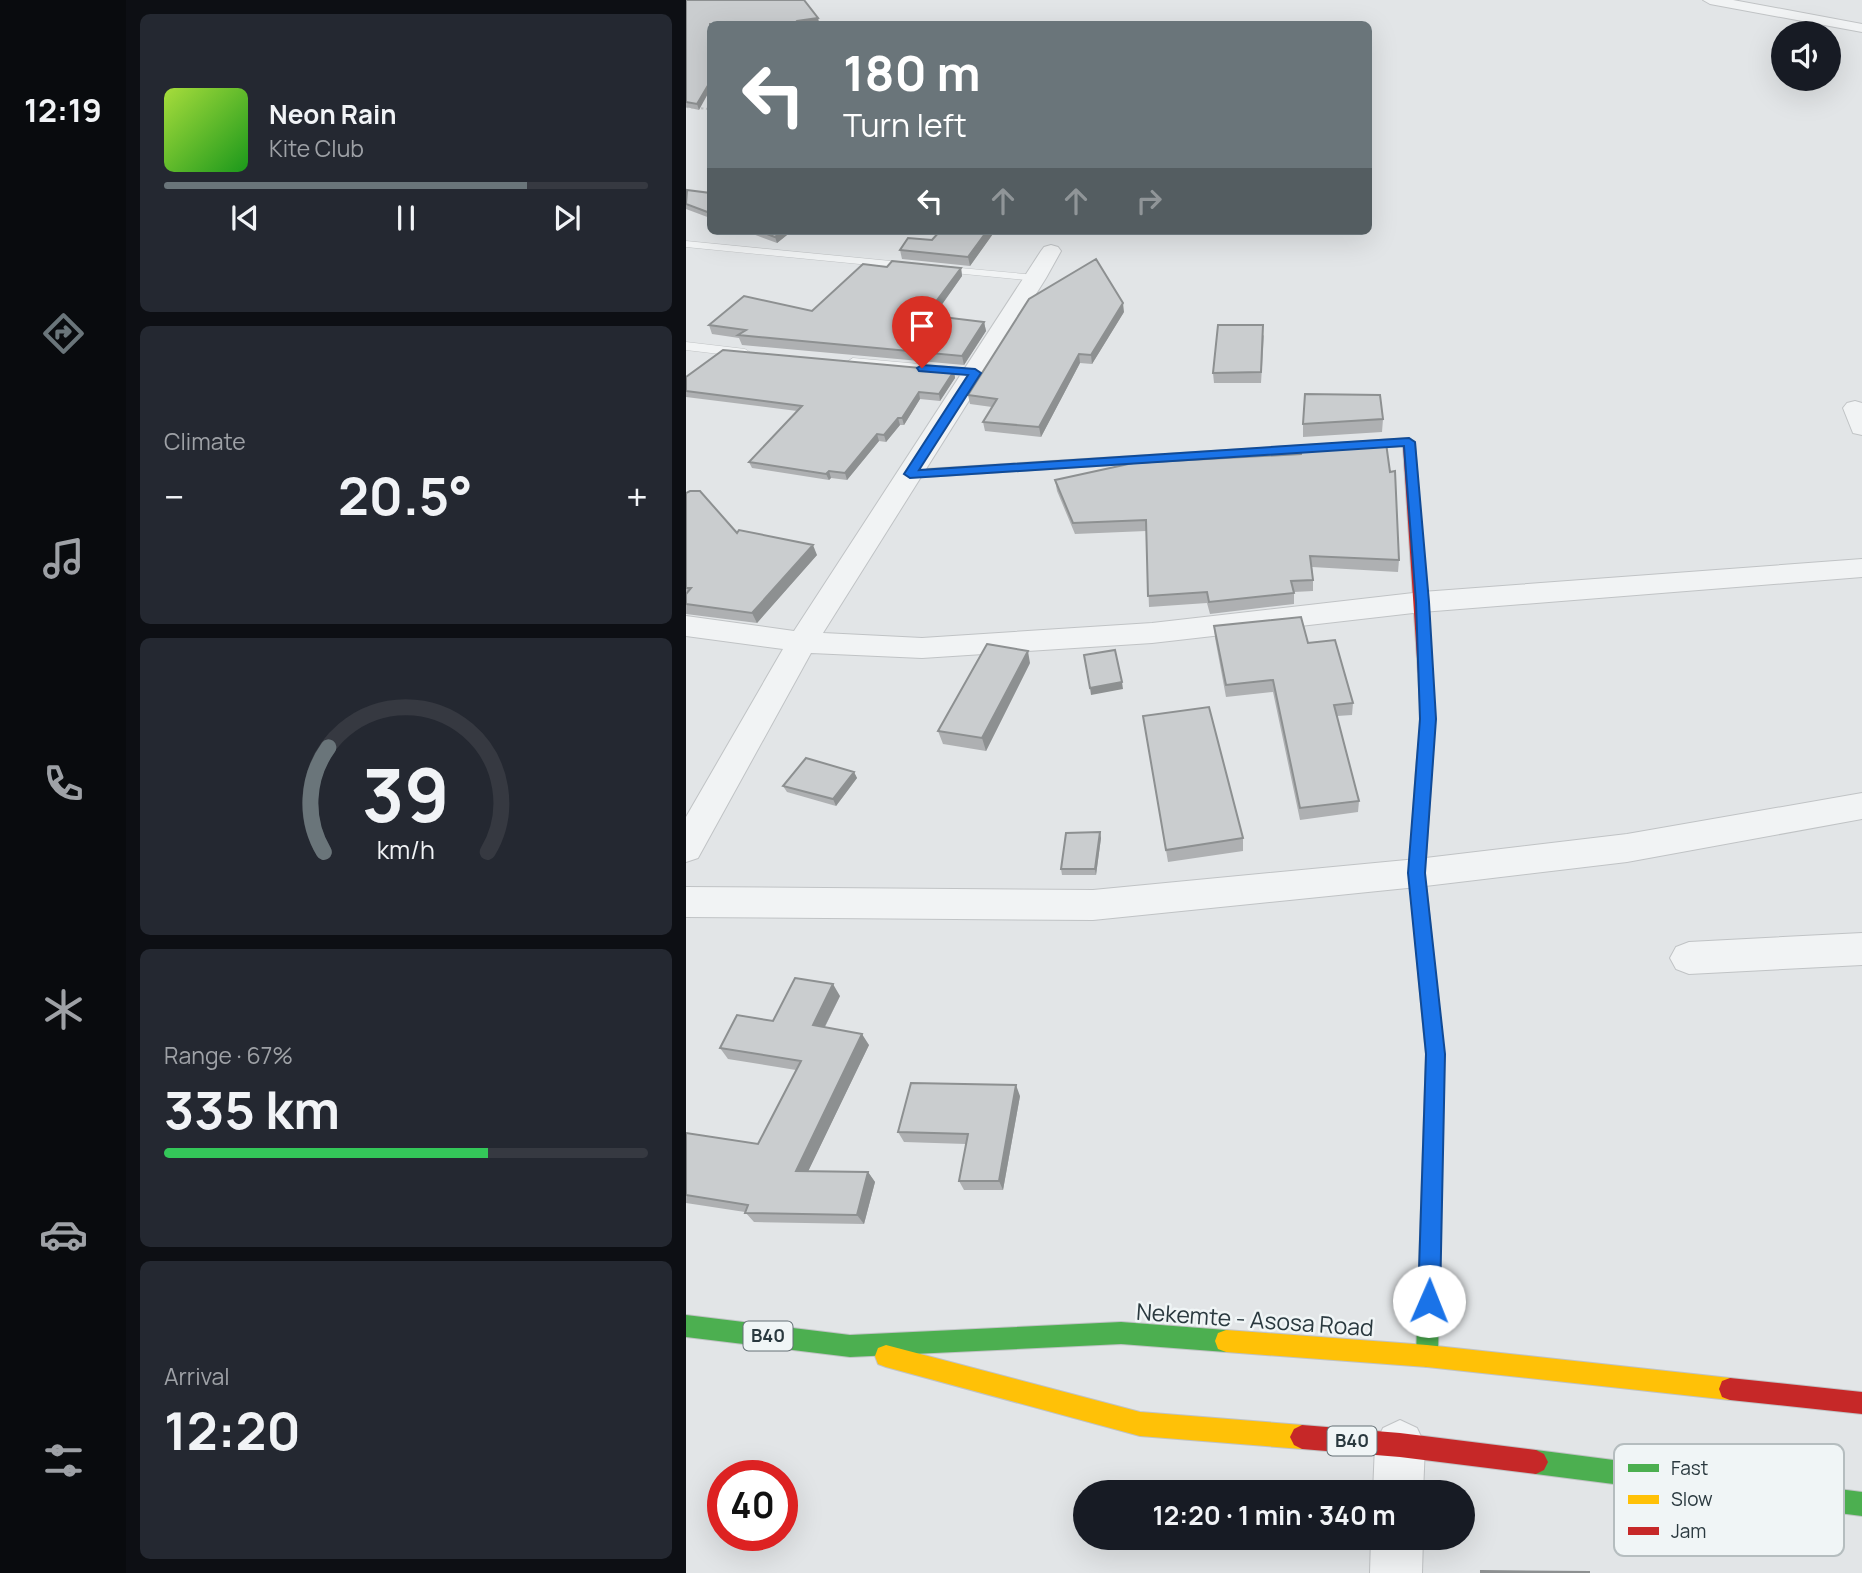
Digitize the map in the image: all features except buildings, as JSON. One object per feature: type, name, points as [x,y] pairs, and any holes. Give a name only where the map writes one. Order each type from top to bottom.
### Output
[{"type":"main road","points":[[910,474],[1409,442],[1428,719],[1417,873],[1435,1054],[1427,1356]]},
{"type":"main road","name":"Nekemte - Asosa Road","points":[[686,1326],[850,1346],[1121,1333],[1427,1356],[1862,1403]]},
{"type":"main road","name":"B40","points":[[850,1346],[1140,1424],[1400,1445],[1614,1472]]},
{"type":"main road","name":"B40","points":[[1844,1502],[1862,1504]]},
{"type":"street","points":[[1710,0],[1862,28]]},
{"type":"street","points":[[1820,20],[1837,7]]},
{"type":"street","points":[[686,848],[802,642],[1051,251]]},
{"type":"street","points":[[686,626],[802,642],[922,648],[1152,633],[1422,602],[1862,568]]},
{"type":"street","points":[[686,902],[1093,905],[1417,873],[1627,848],[1862,806]]},
{"type":"street","points":[[1689,958],[1862,948]]},
{"type":"street","points":[[1399,1480],[1400,1445]]},
{"type":"street","points":[[1396,1573],[1397,1550]]},
{"type":"lane","points":[[686,244],[1036,278]]},
{"type":"lane","points":[[686,346],[752,354]]},
{"type":"lane","points":[[836,361],[975,373]]},
{"type":"path","points":[[686,107],[707,109]]},
{"type":"traffic: fast","points":[[1427,1356],[1435,1054],[1433,1036]]},
{"type":"traffic: fast","points":[[686,1326],[850,1346],[1121,1333],[1226,1341]]},
{"type":"traffic: fast","points":[[1536,1462],[1614,1472]]},
{"type":"traffic: fast","points":[[1844,1502],[1862,1504]]},
{"type":"traffic: slow","points":[[910,474],[1323,448]]},
{"type":"traffic: slow","points":[[1424,768],[1417,873],[1433,1036]]},
{"type":"traffic: slow","points":[[1226,1341],[1427,1356],[1730,1389]]},
{"type":"traffic: slow","points":[[886,1356],[1140,1424],[1302,1437]]},
{"type":"traffic: jam","points":[[1323,448],[1409,442],[1428,719],[1424,768]]},
{"type":"traffic: jam","points":[[1730,1389],[1862,1403]]},
{"type":"traffic: jam","points":[[1302,1437],[1400,1445],[1536,1462]]},
{"type":"route","points":[[922,368],[975,373],[910,474],[1409,442],[1428,719],[1417,873],[1435,1054],[1429,1301]]}]
